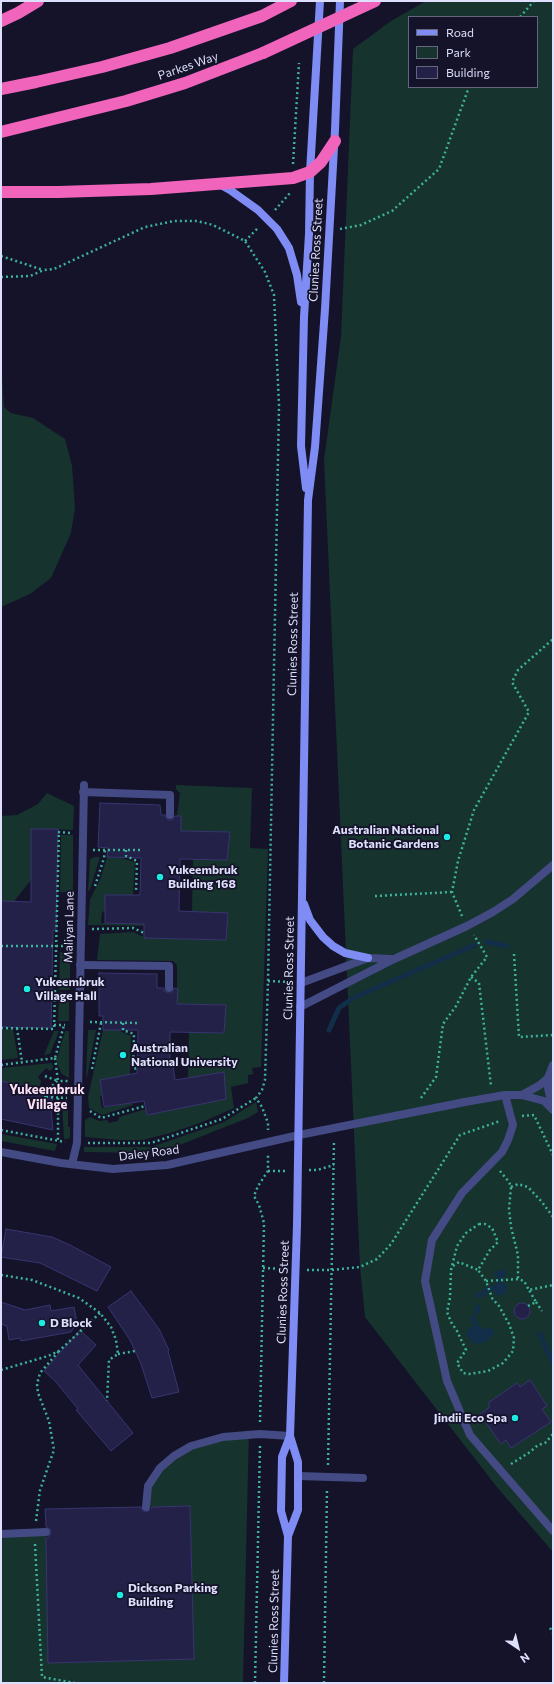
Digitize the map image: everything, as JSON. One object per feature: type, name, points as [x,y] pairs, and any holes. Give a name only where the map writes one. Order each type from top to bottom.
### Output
[{"type":"highway","points":[[1,21],[38,1]]},
{"type":"highway","name":"Parkes Way","points":[[1,89],[102,67],[170,48],[262,16],[290,1]]},
{"type":"highway","name":"Parkes Way","points":[[1,132],[126,101],[185,83],[263,53],[375,1]]},
{"type":"highway","points":[[1,192],[105,190],[218,184],[293,178],[310,172],[321,162],[334,141]]},
{"type":"street","name":"Clunies Ross Street","points":[[308,500],[301,446],[304,317],[309,234],[310,172],[320,1]]},
{"type":"street","name":"Clunies Ross Street","points":[[284,1683],[288,1536],[281,1511],[282,1457],[290,1436],[297,1232],[308,500],[315,447],[329,231],[340,1]]},
{"type":"street","points":[[218,184],[230,190],[258,210],[277,229],[289,248],[297,275],[304,317]]},
{"type":"street","name":"Maliyan Lane","points":[[72,1164],[77,1143],[83,788],[170,795],[170,815]]},
{"type":"street","points":[[300,1007],[392,960],[467,926],[493,912],[513,899],[553,865]]},
{"type":"street","points":[[302,899],[310,920],[323,937],[345,953],[368,958],[392,960]]},
{"type":"street","points":[[301,983],[368,958]]},
{"type":"street","points":[[80,965],[169,966],[169,988]]},
{"type":"street","points":[[553,1065],[548,1078],[548,1088],[553,1109]]},
{"type":"street","points":[[522,1095],[540,1085],[548,1078]]},
{"type":"street","points":[[505,1095],[513,1125],[510,1137],[502,1152],[462,1193],[432,1240],[424,1281],[449,1388],[470,1435],[553,1531]]},
{"type":"street","name":"Daley Road","points":[[1,1152],[72,1164],[113,1169],[167,1165],[298,1135],[410,1112],[505,1095],[522,1095]]},
{"type":"street","points":[[522,1095],[544,1101],[553,1109]]},
{"type":"street","points":[[146,1507],[148,1486],[160,1468],[174,1456],[191,1446],[223,1437],[260,1434],[290,1436]]},
{"type":"street","name":"Clunies Ross Street","points":[[288,1536],[298,1510],[298,1462],[290,1436]]},
{"type":"street","points":[[298,1476],[363,1478]]},
{"type":"street","points":[[1,1534],[46,1532]]},
{"type":"path","points":[[521,16],[534,1]]},
{"type":"path","points":[[293,178],[292,170],[299,63]]},
{"type":"path","points":[[329,231],[361,225],[392,211],[439,169],[469,88]]},
{"type":"path","points":[[1,277],[30,276],[44,270],[54,269],[145,227],[174,221],[197,221],[213,225],[245,241],[265,272],[274,295],[279,405],[265,1080],[262,1090],[256,1098],[222,1120],[150,1142],[86,1143]]},
{"type":"path","points":[[1,256],[44,270]]},
{"type":"path","points":[[410,1112],[436,1077],[443,1024],[456,1006],[471,977],[487,957],[467,926],[452,892],[458,861],[474,810],[529,712],[512,682],[518,670],[553,639]]},
{"type":"path","points":[[1,1028],[54,1028],[59,832]]},
{"type":"path","points":[[94,850],[141,850]]},
{"type":"path","points":[[81,893],[89,892],[96,885],[105,850]]},
{"type":"path","points":[[126,850],[126,856],[137,861],[136,892]]},
{"type":"path","points":[[375,896],[452,892]]},
{"type":"path","points":[[81,929],[132,928],[144,933]]},
{"type":"path","points":[[1,946],[80,946]]},
{"type":"path","points":[[514,954],[519,1037],[553,1035]]},
{"type":"path","points":[[471,977],[479,982],[492,1097]]},
{"type":"path","points":[[268,980],[301,983]]},
{"type":"path","points":[[55,994],[65,994]]},
{"type":"path","points":[[96,1022],[138,1023]]},
{"type":"path","points":[[45,1076],[58,1081],[90,1080],[101,1023]]},
{"type":"path","points":[[123,1023],[122,1030],[134,1034],[133,1069],[137,1068]]},
{"type":"path","points":[[58,1141],[58,1081],[55,1058],[64,1025]]},
{"type":"path","points":[[17,1028],[22,1062]]},
{"type":"path","points":[[1,1065],[55,1058]]},
{"type":"path","points":[[53,1098],[46,1098],[46,1090],[58,1081]]},
{"type":"path","points":[[256,1098],[262,1107],[268,1124]]},
{"type":"path","points":[[77,1104],[101,1118],[145,1106]]},
{"type":"path","points":[[332,1270],[360,1267],[377,1259],[391,1244],[460,1135],[511,1117],[534,1115],[553,1155]]},
{"type":"path","points":[[324,1683],[334,1128]]},
{"type":"path","points":[[1,1130],[68,1142]]},
{"type":"path","points":[[492,1163],[509,1182],[511,1187],[509,1209],[511,1227],[518,1254],[518,1279]]},
{"type":"path","points":[[255,1683],[264,1222],[259,1204],[254,1196],[258,1186],[268,1171]]},
{"type":"path","points":[[511,1187],[518,1184],[528,1187],[553,1217]]},
{"type":"path","points":[[452,1266],[459,1262],[478,1270],[486,1281],[492,1298],[499,1306],[509,1324],[514,1338],[513,1351],[503,1363],[488,1371],[469,1374],[463,1373],[457,1363],[466,1350],[458,1332],[451,1322],[448,1312],[452,1266],[457,1246],[466,1233],[479,1224],[485,1224],[492,1228],[498,1242],[490,1250],[478,1270]]},
{"type":"path","points":[[1,1275],[32,1280],[79,1298],[100,1312],[111,1327],[116,1340],[118,1354]]},
{"type":"path","points":[[486,1281],[518,1279],[524,1281],[542,1311]]},
{"type":"path","points":[[529,1290],[553,1285]]},
{"type":"path","points":[[528,1306],[536,1302]]},
{"type":"path","points":[[75,1683],[42,1678],[34,1533],[40,1490],[54,1450],[49,1421],[38,1393],[37,1384],[40,1373],[59,1351],[100,1312]]},
{"type":"path","points":[[1,1370],[48,1356],[59,1351]]},
{"type":"path","points":[[107,1401],[109,1360],[118,1354],[135,1351]]},
{"type":"path","points":[[501,1471],[538,1445],[545,1443],[553,1434]]},
{"type":"path","points":[[550,1628],[553,1633]]},
{"type":"green space","name":"Australian National Botanic Gardens","points":[[426,1],[553,1],[553,1552],[496,1486],[365,1317],[360,1267],[324,460],[341,336],[353,49],[391,21]]},
{"type":"green space","points":[[1,360],[4,407],[11,413],[33,418],[65,439],[72,466],[75,508],[71,533],[51,578],[30,594],[1,607]]},
{"type":"green space","points":[[176,785],[252,788],[250,848],[268,849],[261,1067],[252,1068],[253,1074],[248,1075],[248,1083],[231,1087],[234,1108],[200,1123],[143,1140],[85,1137],[85,1120],[90,1117],[99,1121],[108,1120],[108,1123],[118,1121],[119,1117],[146,1109],[147,1115],[226,1098],[223,1072],[188,1078],[189,1032],[224,1033],[226,1005],[177,1004],[177,965],[173,961],[97,960],[100,934],[134,932],[145,938],[226,940],[228,913],[192,912],[193,859],[227,860],[230,832],[181,831],[181,816],[177,816],[180,793],[176,789]]},
{"type":"green space","points":[[47,793],[74,806],[73,830],[31,829],[31,880],[15,900],[16,902],[1,901],[1,816],[17,815],[38,804]]},
{"type":"green space","points":[[61,835],[73,835],[73,892],[60,892]]},
{"type":"green space","points":[[100,857],[90,890],[88,891],[90,859]]},
{"type":"green space","points":[[107,857],[121,858],[135,862],[133,895],[105,895],[105,911],[102,912],[101,923],[144,924],[144,926],[88,925],[90,899],[100,880]]},
{"type":"green space","points":[[60,952],[70,952],[70,990],[59,990]]},
{"type":"green space","points":[[59,997],[69,997],[69,1021],[58,1021]]},
{"type":"green space","points":[[1,1029],[13,1029],[18,1058],[1,1060]]},
{"type":"green space","points":[[88,1030],[96,1030],[86,1077]]},
{"type":"green space","points":[[103,1030],[118,1030],[131,1036],[130,1075],[100,1080],[102,1096],[100,1097],[102,1108],[132,1103],[133,1105],[102,1115],[89,1108],[88,1097]]},
{"type":"green space","points":[[54,1031],[59,1031],[50,1054],[44,1055]]},
{"type":"green space","points":[[65,1031],[69,1031],[69,1078],[62,1074],[56,1062]]},
{"type":"green space","points":[[52,1063],[53,1068],[50,1071],[46,1068],[38,1077],[41,1081],[39,1089],[1,1081],[1,1068]]},
{"type":"green space","points":[[68,1101],[68,1127],[70,1127],[70,1137],[68,1139],[64,1139],[62,1102]]},
{"type":"green space","points":[[256,1102],[258,1112],[248,1118],[177,1146],[146,1153],[84,1152],[84,1147],[151,1147],[224,1122]]},
{"type":"green space","points":[[1,1134],[57,1144],[55,1151],[1,1141]]},
{"type":"green space","points":[[249,1430],[243,1683],[1,1683],[1,1534],[46,1532],[49,1663],[194,1659],[190,1506],[146,1507],[148,1486],[174,1456],[223,1437]]},
{"type":"water","points":[[501,1270],[507,1271],[506,1275],[501,1278],[501,1283],[506,1284],[507,1287],[507,1291],[502,1296],[495,1294],[492,1287],[498,1282],[498,1277],[495,1276],[494,1273]]},
{"type":"water","points":[[474,1322],[478,1322],[480,1327],[493,1329],[494,1334],[489,1340],[475,1344],[468,1337],[466,1333],[470,1327],[474,1327],[476,1325]]},
{"type":"building","name":"Yukeembruk Building 168","points":[[100,803],[160,805],[161,815],[165,815],[168,820],[172,820],[175,816],[181,816],[181,831],[230,832],[227,860],[180,859],[179,911],[228,913],[226,940],[144,938],[144,924],[105,923],[105,895],[140,895],[141,858],[107,857],[108,848],[98,847]]},
{"type":"building","points":[[31,829],[58,829],[56,930],[53,930],[51,1028],[1,1027],[1,901],[31,902]]},
{"type":"building","points":[[99,973],[157,974],[157,988],[164,988],[164,991],[169,993],[172,993],[174,988],[178,989],[177,1004],[226,1005],[224,1033],[170,1032],[170,1066],[173,1065],[175,1080],[224,1072],[226,1099],[147,1115],[144,1101],[104,1107],[100,1080],[137,1073],[138,1030],[103,1030],[103,1016],[99,1016]]},
{"type":"building","points":[[1,1081],[54,1092],[51,1110],[53,1130],[1,1119]]},
{"type":"building","points":[[6,1229],[52,1237],[111,1267],[97,1291],[40,1263],[1,1257]]},
{"type":"building","points":[[131,1291],[159,1329],[169,1350],[168,1351],[179,1392],[152,1398],[141,1364],[130,1340],[108,1307]]},
{"type":"building","name":"D Block","points":[[1,1302],[25,1310],[50,1305],[51,1311],[74,1307],[77,1323],[71,1332],[21,1341],[20,1338],[9,1340],[7,1326],[1,1324]]},
{"type":"building","points":[[522,1303],[528,1305],[530,1311],[528,1317],[522,1319],[516,1317],[514,1311],[516,1305]]},
{"type":"building","points":[[80,1330],[96,1345],[78,1365],[133,1433],[111,1451],[76,1410],[78,1409],[56,1382],[44,1371]]},
{"type":"building","name":"Jindii Eco Spa","points":[[530,1380],[547,1406],[542,1409],[551,1422],[511,1448],[506,1440],[501,1444],[480,1414],[490,1407],[488,1403],[517,1383],[520,1387]]},
{"type":"building","name":"Dickson Parking Building","points":[[190,1506],[194,1659],[48,1663],[46,1538],[51,1532],[50,1529],[46,1527],[45,1509],[141,1507],[143,1511],[146,1512],[152,1507]]},
{"type":"waterway","points":[[486,942],[507,946]]},
{"type":"waterway","points":[[329,1030],[339,1008],[353,998],[475,945]]},
{"type":"waterway","points":[[477,1295],[482,1295],[486,1290],[492,1288]]},
{"type":"waterway","points":[[477,1312],[478,1307]]},
{"type":"waterway","points":[[473,1317],[474,1322]]},
{"type":"waterway","points":[[540,1334],[553,1364]]},
{"type":"place","name":"Australian National Botanic Gardens","points":[[447,837]]},
{"type":"place","name":"Yukeembruk Building 168","points":[[160,877]]},
{"type":"place","name":"Yukeembruk Village Hall","points":[[27,989]]},
{"type":"place","name":"Australian National University","points":[[123,1055]]},
{"type":"place","name":"D Block","points":[[42,1323]]},
{"type":"place","name":"Jindii Eco Spa","points":[[515,1418]]},
{"type":"place","name":"Dickson Parking Building","points":[[120,1595]]},
{"type":"district","name":"Yukeembruk Village","points":[[47,1098]]}]
